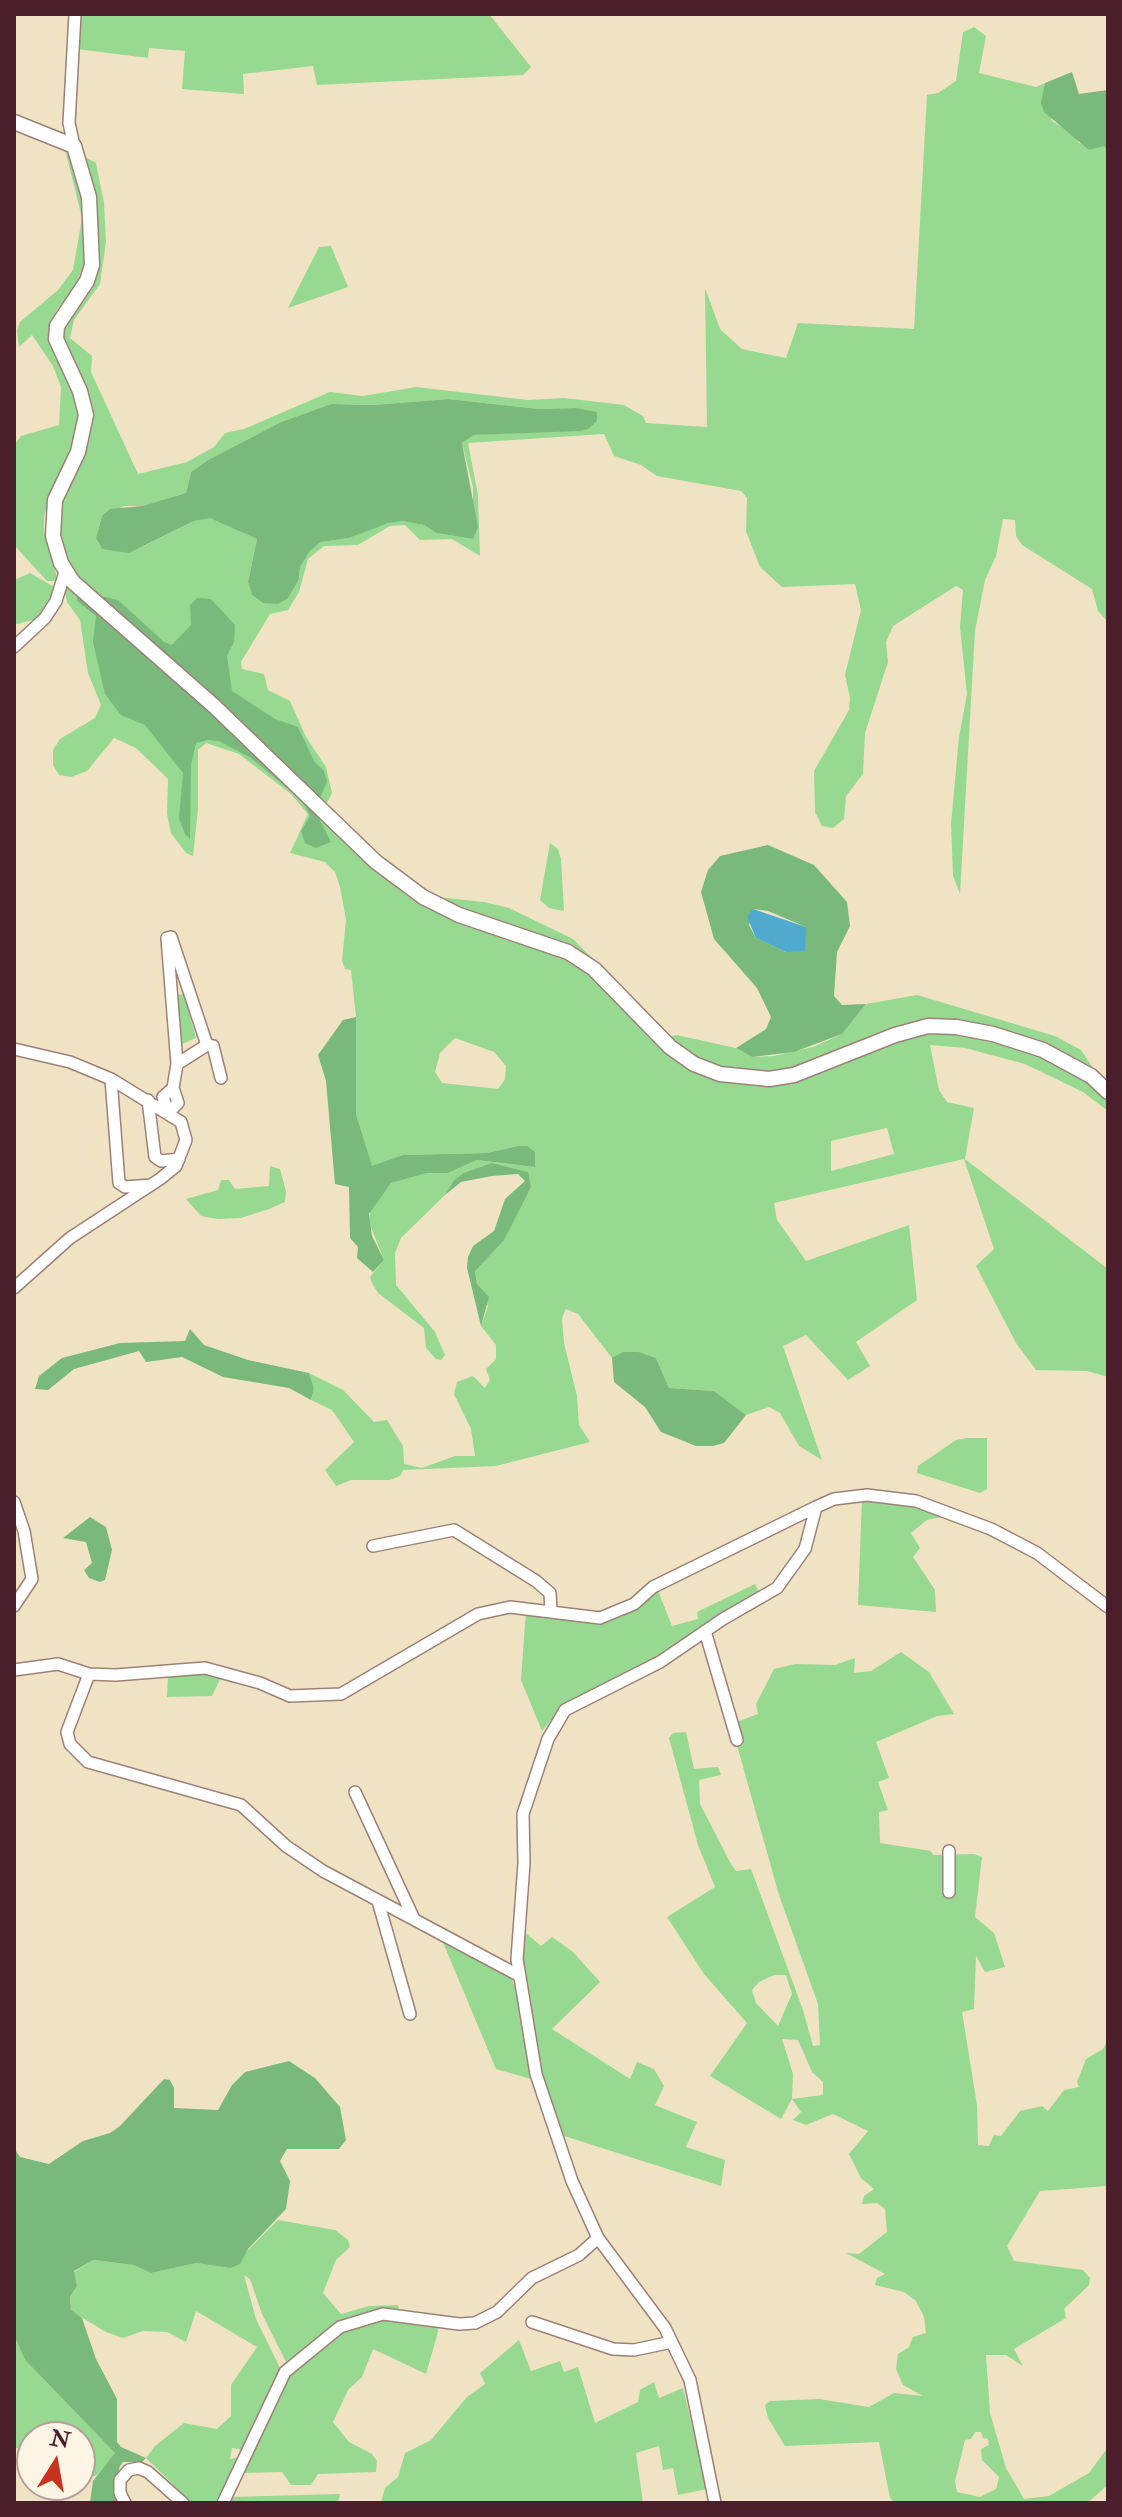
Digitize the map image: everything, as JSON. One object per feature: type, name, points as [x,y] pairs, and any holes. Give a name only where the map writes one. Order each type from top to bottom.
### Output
[{"type":"street","points":[[75,14],[69,123],[87,183],[93,248],[87,281],[57,326],[56,339],[86,408],[82,441],[59,489],[53,512],[53,536],[65,572],[214,706],[400,881],[459,915],[568,952],[594,969],[647,1027],[694,1064],[720,1074],[769,1079],[794,1075],[895,1035],[928,1026],[956,1027],[993,1034],[1043,1050],[1091,1076],[1108,1092]]},
{"type":"street","points":[[14,122],[74,146]]},
{"type":"street","points":[[14,647],[45,618],[56,601],[65,572]]},
{"type":"street","points":[[168,1113],[178,1103],[173,1088],[177,1064],[167,938],[171,937],[207,1045]]},
{"type":"street","points":[[177,1064],[207,1045],[213,1046],[221,1078]]},
{"type":"street","points":[[14,1049],[70,1062],[111,1079],[168,1113],[185,1130],[186,1140],[179,1159],[152,1185],[70,1238],[14,1288]]},
{"type":"street","points":[[111,1079],[119,1183],[125,1187],[152,1185]]},
{"type":"street","points":[[148,1100],[155,1157],[161,1161],[179,1159]]},
{"type":"street","points":[[14,1670],[58,1664],[89,1674],[205,1668],[260,1683],[290,1696],[326,1697],[354,1689],[478,1614],[510,1607],[600,1618],[634,1604],[653,1587],[816,1507],[833,1500],[867,1495],[916,1501],[952,1512],[1037,1553],[1108,1607]]},
{"type":"street","points":[[14,1502],[24,1531],[32,1579],[14,1606]]},
{"type":"street","points":[[715,2503],[690,2380],[665,2328],[598,2238],[546,2110],[518,1975],[524,1863],[523,1814],[555,1721],[579,1700],[649,1668],[777,1588],[805,1549],[816,1507]]},
{"type":"street","points":[[373,1546],[454,1530],[536,1581],[550,1593],[551,1611]]},
{"type":"street","points":[[705,1631],[737,1740]]},
{"type":"street","points":[[89,1674],[67,1732],[77,1754],[88,1762],[241,1805],[286,1846],[378,1901],[518,1975]]},
{"type":"street","points":[[355,1792],[414,1920]]},
{"type":"street","points":[[949,1851],[949,1892]]},
{"type":"street","points":[[378,1901],[410,2014]]},
{"type":"street","points":[[505,1967],[517,1959]]},
{"type":"street","points":[[223,2503],[285,2372],[331,2333],[359,2319],[383,2314],[459,2324],[475,2323],[497,2312],[532,2278],[579,2255],[598,2238]]},
{"type":"street","points":[[532,2322],[613,2349],[634,2350],[672,2342]]},
{"type":"street","points":[[125,2503],[120,2493],[120,2480],[129,2470],[139,2468],[148,2472],[183,2503]]},
{"type":"green space","points":[[80,14],[489,14],[531,67],[523,75],[317,85],[313,66],[243,74],[244,94],[182,89],[185,51],[149,48],[148,58],[77,49]]},
{"type":"green space","points":[[974,27],[986,36],[979,73],[1036,87],[1045,83],[1044,95],[1052,121],[1075,135],[1079,143],[1104,146],[1108,152],[1108,622],[1098,611],[1092,589],[1022,545],[1016,536],[1015,520],[1003,519],[996,556],[985,580],[975,631],[960,894],[953,876],[951,824],[959,737],[967,694],[960,627],[963,590],[956,586],[893,626],[886,642],[888,662],[865,733],[863,774],[846,796],[844,819],[833,828],[822,826],[815,812],[814,771],[849,710],[845,675],[861,610],[855,584],[782,587],[760,567],[746,531],[747,498],[741,491],[657,476],[641,465],[614,456],[604,434],[468,443],[478,495],[480,556],[452,539],[420,540],[405,525],[390,526],[358,545],[324,546],[308,559],[299,592],[288,610],[270,614],[241,662],[242,669],[264,674],[268,690],[290,701],[306,737],[326,767],[332,793],[327,803],[327,825],[376,871],[414,901],[446,898],[484,902],[509,908],[573,939],[603,969],[606,992],[658,1042],[676,1035],[736,1048],[752,1057],[774,1056],[813,1047],[842,1034],[866,1004],[917,995],[1055,1036],[1081,1050],[1101,1080],[1108,1111],[1083,1092],[1025,1064],[965,1048],[930,1045],[939,1090],[947,1102],[974,1108],[965,1159],[1108,1269],[1108,1377],[1087,1371],[1036,1370],[1016,1343],[976,1266],[994,1249],[964,1159],[774,1203],[777,1220],[806,1261],[909,1225],[917,1300],[856,1342],[870,1366],[848,1380],[806,1335],[783,1346],[822,1460],[799,1446],[780,1413],[769,1407],[746,1415],[713,1391],[669,1388],[656,1358],[639,1352],[612,1358],[578,1314],[566,1309],[562,1318],[564,1343],[577,1396],[579,1425],[590,1442],[496,1466],[403,1470],[400,1476],[390,1480],[351,1480],[336,1486],[325,1470],[354,1442],[332,1410],[311,1400],[314,1388],[309,1373],[343,1390],[374,1422],[387,1420],[403,1446],[404,1464],[422,1468],[455,1456],[475,1456],[471,1429],[454,1394],[457,1382],[473,1376],[485,1388],[490,1380],[486,1369],[496,1359],[496,1345],[481,1326],[488,1306],[477,1284],[475,1271],[531,1187],[527,1172],[492,1163],[454,1180],[445,1195],[401,1238],[395,1253],[396,1285],[435,1332],[445,1355],[441,1360],[426,1348],[424,1328],[378,1293],[372,1283],[370,1277],[384,1260],[369,1222],[371,1207],[391,1183],[426,1173],[448,1173],[477,1160],[535,1167],[518,1146],[487,1153],[403,1155],[372,1167],[356,1114],[356,1017],[351,970],[345,969],[342,961],[346,920],[340,887],[335,872],[325,862],[290,853],[308,814],[291,794],[239,754],[206,743],[198,750],[198,809],[193,856],[186,853],[171,833],[167,814],[168,779],[136,748],[114,738],[87,771],[71,777],[59,775],[53,765],[53,750],[60,739],[95,718],[101,705],[88,673],[80,620],[67,602],[56,515],[88,435],[59,338],[79,298],[89,250],[76,285],[56,311],[50,328],[49,340],[78,406],[79,423],[74,444],[51,490],[44,517],[44,532],[58,581],[47,581],[14,545],[14,445],[21,436],[59,425],[61,387],[53,366],[32,335],[19,347],[17,331],[20,322],[58,290],[73,270],[82,218],[64,145],[96,163],[104,203],[106,242],[100,284],[74,320],[70,338],[92,356],[91,372],[138,474],[187,462],[214,447],[225,433],[244,429],[330,392],[363,396],[416,387],[528,400],[564,398],[624,405],[643,416],[646,423],[707,427],[705,288],[720,329],[742,349],[786,358],[798,323],[914,329],[927,95],[938,93],[956,81],[963,32]],"holes":[[[448,399],[539,409],[575,408],[588,429],[474,435],[462,443],[473,487],[473,539],[436,533],[424,525],[403,521],[388,522],[349,538],[321,542],[310,551],[300,567],[299,580],[263,603],[252,595],[248,582],[257,539],[210,517],[194,521],[144,546],[102,549],[96,538],[102,516],[125,506],[142,506],[186,493],[191,472],[281,422],[331,404],[374,405]],[[455,1038],[494,1052],[506,1066],[505,1079],[498,1089],[442,1083],[435,1072],[440,1053]],[[887,1128],[894,1154],[831,1171],[831,1141]]]},
{"type":"green space","points":[[1072,72],[1079,94],[1108,90],[1108,152],[1104,146],[1089,150],[1044,112],[1041,103],[1045,83]]},
{"type":"green space","points":[[331,246],[348,287],[288,308],[319,247]]},
{"type":"green space","points":[[448,399],[539,409],[575,408],[597,412],[597,421],[580,431],[474,435],[462,443],[478,527],[473,539],[436,533],[424,525],[402,521],[349,538],[321,542],[310,551],[300,567],[299,579],[288,598],[278,604],[263,603],[252,595],[248,582],[257,539],[210,518],[194,521],[129,553],[102,549],[96,538],[102,516],[110,509],[142,506],[186,493],[191,472],[281,422],[331,404],[374,405]]},
{"type":"green space","points":[[30,573],[56,588],[37,619],[17,624],[14,621],[14,580]]},
{"type":"green space","points":[[78,591],[118,600],[164,642],[172,645],[191,625],[190,605],[197,598],[211,599],[235,625],[234,642],[227,656],[232,691],[275,719],[298,727],[314,761],[324,771],[327,781],[315,811],[331,842],[316,848],[305,843],[301,831],[310,816],[302,800],[251,758],[219,741],[208,740],[196,743],[191,765],[190,839],[179,818],[183,773],[145,725],[121,715],[105,694],[93,642],[96,616],[77,601]]},
{"type":"green space","points":[[550,843],[558,849],[561,859],[564,911],[549,908],[540,900]]},
{"type":"green space","points":[[768,845],[814,865],[847,902],[850,926],[837,952],[834,996],[842,1005],[866,1004],[842,1034],[794,1052],[752,1057],[736,1048],[766,1029],[771,1017],[757,988],[714,939],[701,892],[708,870],[720,856]],"holes":[[[753,909],[768,911],[806,927],[786,952],[756,938],[749,925]]]},
{"type":"green space","points":[[184,994],[196,1038],[182,1044],[177,995]]},
{"type":"green space","points":[[356,1017],[356,1114],[372,1166],[403,1155],[487,1153],[518,1146],[527,1146],[535,1152],[535,1167],[477,1160],[448,1173],[427,1173],[391,1183],[369,1214],[372,1236],[384,1260],[373,1272],[357,1258],[358,1247],[350,1238],[349,1187],[335,1184],[326,1081],[318,1055],[343,1020]]},
{"type":"green space","points":[[492,1163],[528,1172],[531,1187],[504,1240],[475,1271],[477,1284],[489,1297],[481,1326],[467,1268],[468,1257],[473,1246],[494,1231],[505,1199],[525,1181],[518,1174],[492,1176],[461,1182],[445,1195],[454,1180],[464,1173]]},
{"type":"green space","points":[[270,1166],[280,1169],[286,1191],[285,1202],[269,1209],[241,1218],[218,1219],[201,1216],[186,1199],[218,1190],[221,1180],[229,1180],[235,1189],[269,1186]]},
{"type":"green space","points":[[190,1329],[204,1345],[248,1360],[309,1373],[314,1388],[311,1400],[289,1388],[223,1377],[182,1357],[146,1362],[139,1351],[74,1369],[48,1390],[35,1389],[39,1376],[62,1358],[120,1343],[185,1341]]},
{"type":"green space","points":[[623,1352],[639,1352],[656,1358],[669,1388],[714,1391],[746,1415],[724,1443],[713,1446],[696,1446],[661,1432],[645,1407],[614,1382],[612,1358]]},
{"type":"green space","points":[[987,1438],[987,1489],[980,1493],[917,1473],[918,1466],[956,1440]]},
{"type":"green space","points":[[862,1498],[904,1502],[947,1516],[927,1520],[911,1533],[920,1548],[913,1557],[935,1590],[936,1612],[858,1605]]},
{"type":"green space","points":[[90,1517],[106,1527],[112,1550],[105,1580],[100,1582],[89,1578],[84,1570],[92,1563],[86,1542],[63,1538]]},
{"type":"green space","points":[[755,1584],[759,1592],[657,1658],[565,1703],[542,1731],[521,1680],[526,1610],[600,1621],[657,1588],[672,1626],[698,1619],[697,1612]]},
{"type":"green space","points":[[901,1652],[929,1672],[954,1714],[937,1716],[876,1742],[889,1778],[878,1782],[888,1810],[879,1812],[880,1843],[931,1851],[933,1855],[974,1854],[982,1857],[975,1917],[994,1933],[1005,1967],[985,1972],[976,1956],[974,2009],[962,2012],[977,2105],[978,2145],[989,2146],[994,2135],[1001,2136],[1020,2111],[1042,2106],[1048,2111],[1064,2090],[1079,2087],[1077,2082],[1086,2059],[1103,2049],[1108,2039],[1108,2186],[1040,2191],[1007,2246],[1014,2261],[1083,2270],[1090,2278],[1089,2285],[1064,2309],[1066,2318],[1014,2349],[1023,2366],[1006,2355],[986,2355],[990,2413],[1006,2468],[1024,2499],[1049,2496],[1089,2473],[1108,2447],[1108,2485],[1087,2503],[895,2503],[890,2498],[879,2442],[785,2446],[768,2418],[765,2405],[770,2401],[819,2399],[869,2407],[894,2393],[923,2396],[903,2385],[896,2369],[898,2354],[909,2347],[913,2337],[926,2333],[924,2317],[916,2301],[904,2292],[875,2285],[877,2278],[885,2274],[846,2253],[859,2254],[887,2232],[885,2209],[877,2203],[862,2204],[864,2196],[874,2189],[861,2178],[849,2154],[868,2131],[833,2114],[806,2125],[793,2120],[801,2112],[792,2099],[781,2119],[710,2076],[747,2023],[704,1974],[667,1917],[715,1887],[698,1845],[669,1738],[673,1733],[686,1732],[694,1769],[718,1767],[721,1775],[699,1780],[700,1804],[736,1871],[751,1869],[803,2010],[813,2046],[820,2045],[818,2004],[779,1895],[731,1724],[758,1714],[756,1704],[774,1669],[795,1664],[835,1665],[855,1658],[854,1673],[871,1671]],"holes":[[[774,1975],[786,1975],[792,1994],[778,2026],[756,2003],[752,1990],[759,1982]],[[782,2039],[798,2040],[812,2072],[823,2082],[823,2095],[792,2099],[793,2074]],[[975,2432],[981,2432],[983,2438],[988,2439],[989,2445],[981,2449],[982,2460],[999,2477],[996,2489],[980,2497],[957,2492],[955,2481],[965,2440],[971,2439]]]},
{"type":"green space","points":[[189,1671],[222,1675],[212,1696],[167,1697],[168,1673]]},
{"type":"green space","points":[[521,1929],[541,1946],[552,1937],[573,1952],[600,1982],[552,2029],[630,2079],[637,2062],[654,2069],[664,2086],[655,2105],[697,2122],[686,2147],[725,2160],[721,2186],[561,2135],[536,2062],[521,1974]]},
{"type":"green space","points":[[442,1940],[509,1975],[514,1984],[531,2079],[496,2069]]},
{"type":"green space","points":[[289,2061],[315,2078],[340,2107],[346,2140],[339,2149],[287,2149],[280,2161],[290,2181],[286,2209],[248,2249],[240,2264],[230,2268],[196,2263],[151,2273],[133,2265],[94,2260],[74,2271],[77,2286],[70,2297],[71,2310],[82,2318],[96,2359],[117,2399],[117,2442],[121,2447],[146,2458],[142,2462],[123,2462],[120,2466],[114,2488],[121,2503],[90,2502],[96,2501],[96,2477],[115,2453],[96,2433],[96,2421],[84,2421],[25,2360],[14,2335],[14,2148],[20,2157],[49,2164],[83,2141],[110,2133],[120,2126],[164,2079],[170,2080],[174,2088],[174,2108],[218,2110],[232,2085],[245,2072]]},
{"type":"green space","points":[[278,2220],[335,2230],[348,2240],[350,2247],[336,2260],[323,2293],[341,2314],[369,2306],[398,2305],[399,2309],[375,2310],[343,2320],[286,2362],[262,2314],[250,2279],[244,2275],[256,2319],[281,2370],[243,2450],[232,2448],[230,2459],[240,2457],[215,2503],[192,2503],[146,2458],[155,2446],[184,2423],[217,2429],[231,2416],[231,2385],[257,2347],[196,2311],[186,2342],[167,2332],[143,2331],[123,2338],[106,2332],[71,2311],[70,2297],[77,2286],[74,2272],[94,2260],[133,2265],[151,2273],[196,2263],[230,2268]]},
{"type":"green space","points":[[375,2318],[437,2324],[438,2332],[426,2374],[373,2349],[362,2377],[348,2390],[333,2422],[349,2442],[372,2454],[377,2461],[376,2472],[318,2474],[311,2485],[291,2485],[282,2472],[242,2473],[273,2399],[279,2399],[290,2373],[335,2333]]},
{"type":"green space","points":[[14,2335],[25,2360],[84,2421],[16,2421],[14,2449]]},
{"type":"green space","points":[[519,2340],[531,2371],[560,2361],[564,2372],[578,2367],[595,2423],[638,2402],[640,2390],[654,2382],[659,2398],[683,2388],[707,2489],[678,2495],[673,2468],[663,2470],[659,2446],[636,2453],[643,2503],[381,2503],[385,2488],[398,2477],[405,2453],[431,2440],[467,2397],[485,2384],[480,2373]]},
{"type":"green space","points":[[96,2433],[116,2454],[96,2476]]},
{"type":"green space","points":[[340,2494],[338,2503],[227,2503],[230,2497]]},
{"type":"water","points":[[753,909],[806,927],[805,951],[786,952],[756,938],[747,917]]}]
